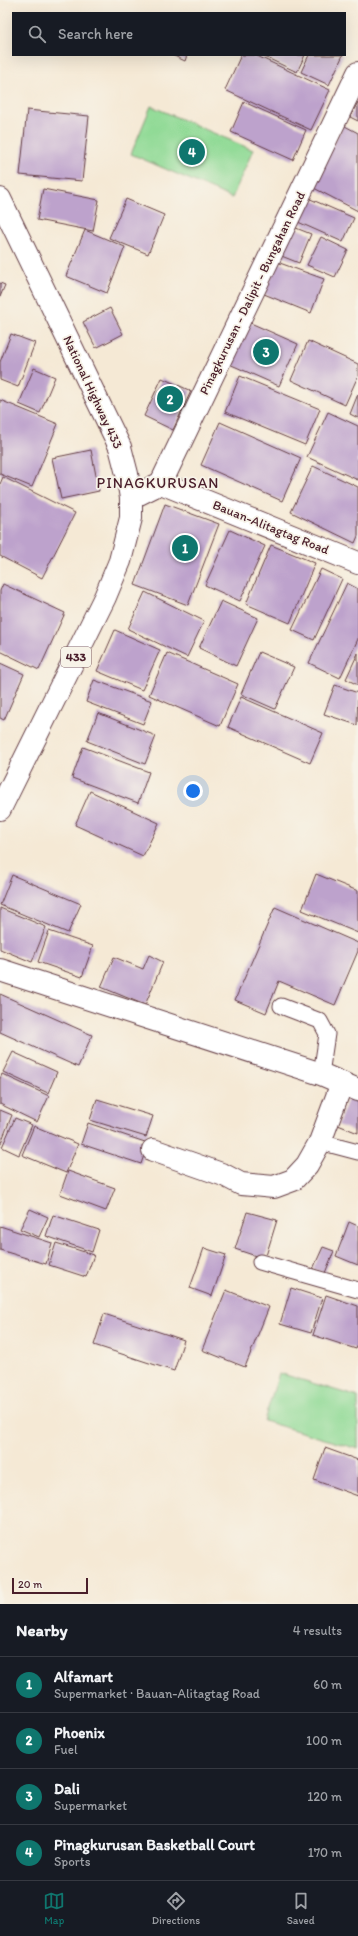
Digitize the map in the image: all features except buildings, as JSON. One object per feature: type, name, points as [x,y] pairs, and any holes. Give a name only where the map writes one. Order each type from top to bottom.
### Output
[{"type":"main road","name":"Pinagkurusan - Dalipit - Bungahan Road","points":[[161,482],[358,73]]},
{"type":"main road","name":"National Highway 433","points":[[0,199],[120,447],[131,498],[131,518],[128,536],[108,590],[0,809]]},
{"type":"main road","points":[[131,498],[161,482]]},
{"type":"main road","name":"Bauan-Alitagtag Road","points":[[161,482],[358,563]]},
{"type":"main road","points":[[0,970],[321,1074],[350,1086],[307,1165],[293,1180],[274,1187],[241,1184],[224,1175],[153,1150]]},
{"type":"lane","points":[[280,1006],[320,1021],[327,1034],[321,1074]]},
{"type":"lane","points":[[320,1142],[358,1152]]},
{"type":"lane","points":[[260,1262],[358,1290]]},
{"type":"green space","points":[[151,106],[253,150],[232,198],[131,154]]},
{"type":"green space","points":[[279,1373],[358,1397],[358,1449],[264,1421]]},
{"type":"place","name":"Pinagkurusan Basketball Court","points":[[192,152]]},
{"type":"place","name":"Dali","points":[[266,352]]},
{"type":"place","name":"Phoenix","points":[[170,399]]},
{"type":"place","name":"Alfamart","points":[[185,548]]},
{"type":"district","name":"PINAGKURUSAN","points":[[158,483]]}]
